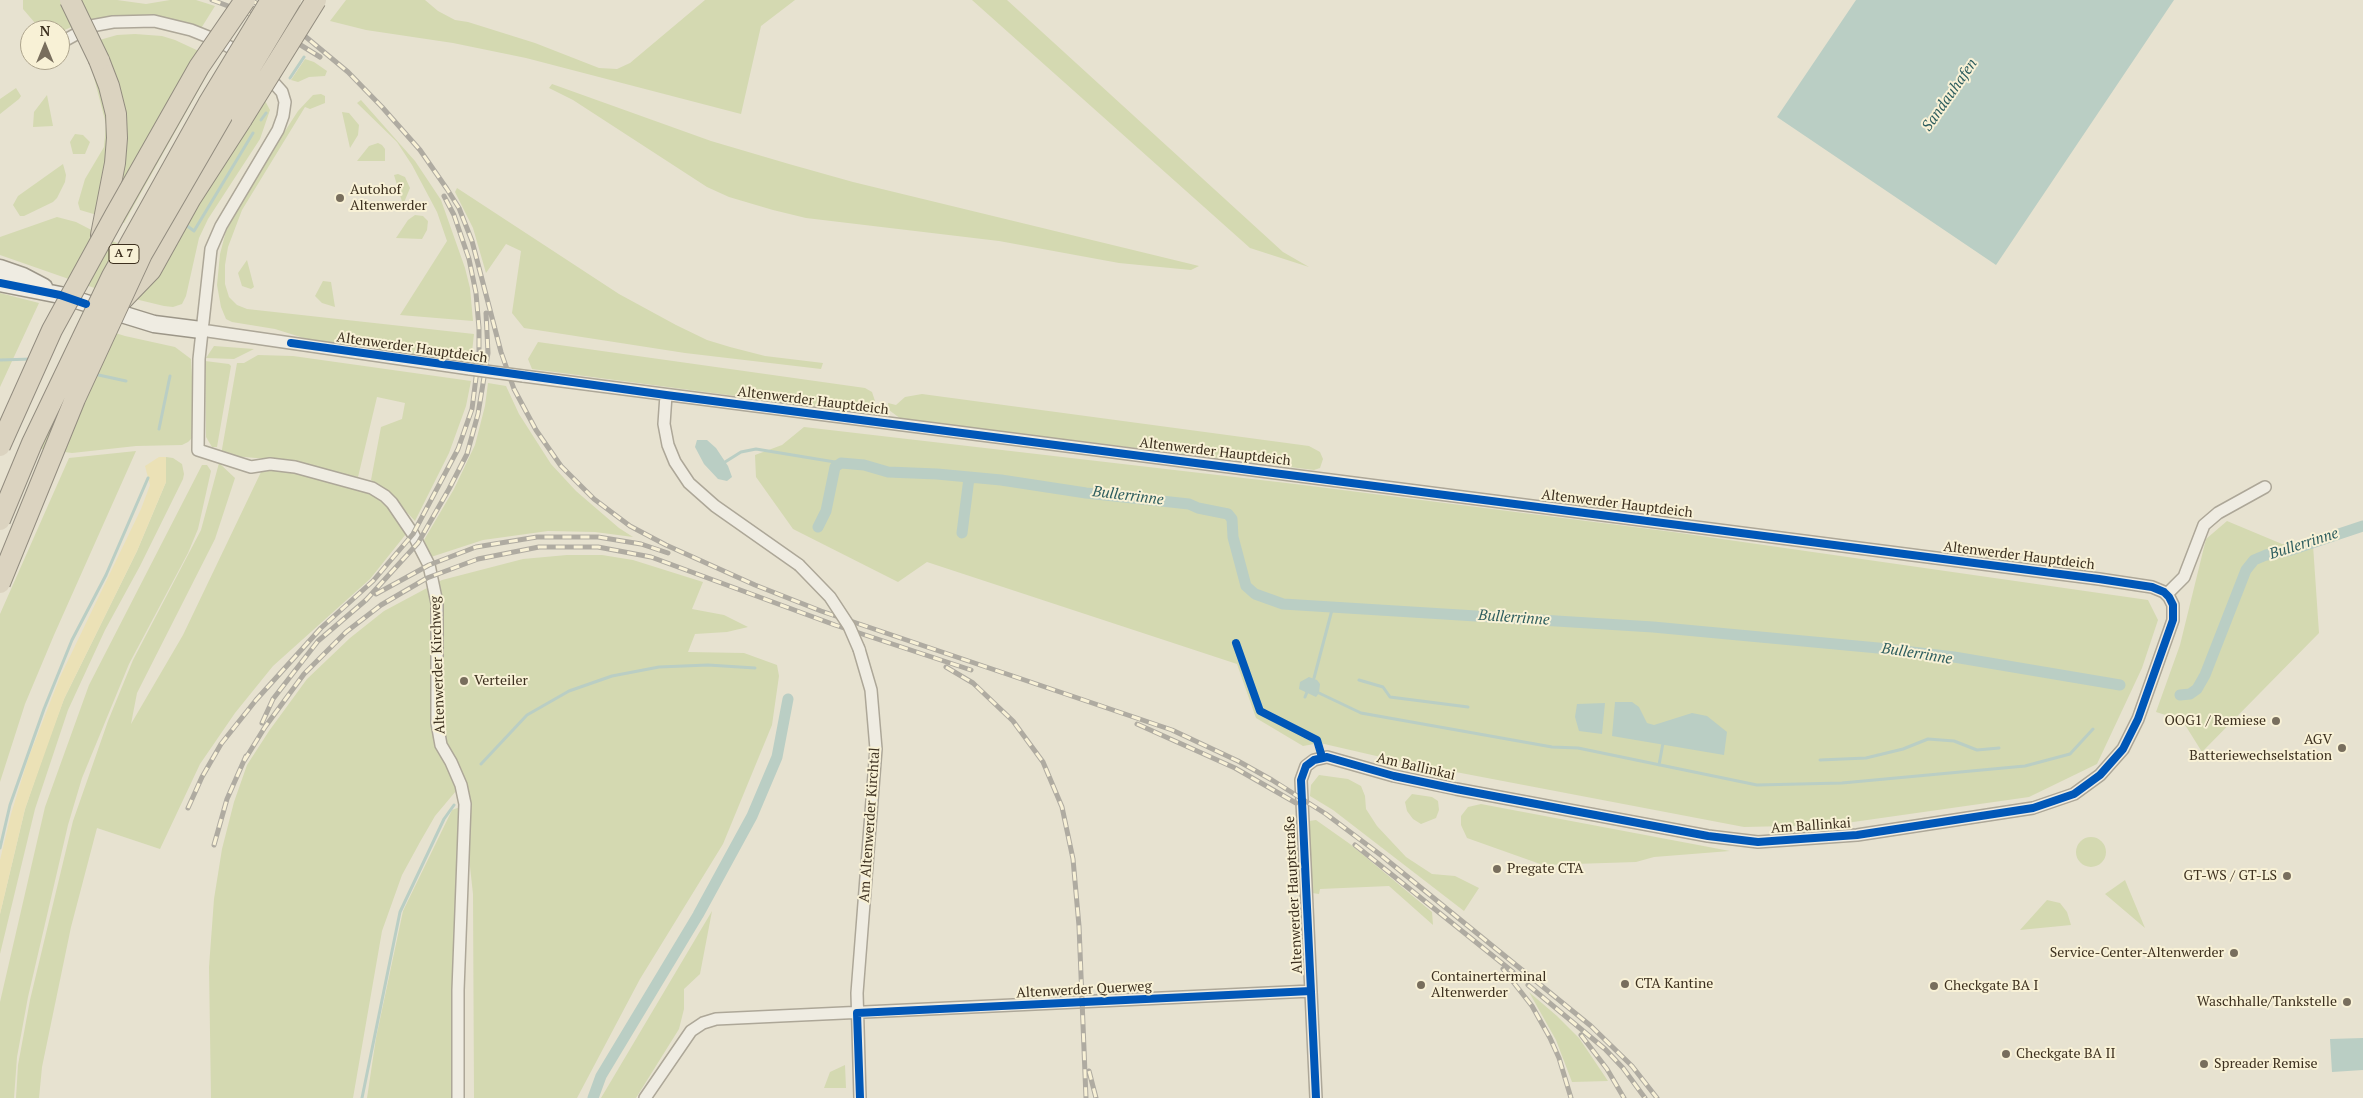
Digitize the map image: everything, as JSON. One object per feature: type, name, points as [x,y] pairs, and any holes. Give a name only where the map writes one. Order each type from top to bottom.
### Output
[{"type":"highway","points":[[70,0],[99,60],[109,86],[116,114],[115,163],[99,244]]},
{"type":"highway","name":"A 7","points":[[0,446],[52,330],[99,244],[194,75],[245,0]]},
{"type":"highway","name":"A 7","points":[[0,520],[32,443],[112,276],[208,104],[271,0]]},
{"type":"highway","name":"A 7","points":[[0,583],[74,398],[142,254],[291,0]]},
{"type":"highway","points":[[117,306],[151,270],[191,198],[316,0]]},
{"type":"highway","points":[[288,45],[330,0]]},
{"type":"main road","points":[[0,268],[23,276],[60,295]]},
{"type":"main road","points":[[0,283],[60,295],[138,320],[201,330]]},
{"type":"street","points":[[70,38],[91,26],[113,22],[135,20],[171,24],[214,39],[239,52],[252,61],[282,92],[285,102],[278,130],[215,236],[208,272],[201,330]]},
{"type":"street","name":"Altenwerder Hauptdeich","points":[[201,330],[666,395],[2137,584],[2159,589],[2167,594]]},
{"type":"street","name":"Altenwerder Kirchweg","points":[[201,330],[198,359],[198,450],[251,467],[270,464],[295,467],[372,488],[392,503],[413,534],[429,566],[436,603],[437,723],[441,745],[452,762],[461,785],[465,804],[458,990],[458,1098]]},
{"type":"street","name":"Am Altenwerder Kirchtal","points":[[666,395],[665,436],[675,462],[686,479],[715,506],[799,565],[830,597],[849,626],[859,649],[872,698],[876,749],[857,1012],[860,1098]]},
{"type":"street","points":[[2167,594],[2184,577],[2204,525],[2218,513],[2265,487]]},
{"type":"street","name":"Am Ballinkai","points":[[1301,780],[1304,770],[1310,762],[1318,758],[1327,757],[1394,776],[1456,789],[1708,836],[1758,842],[1813,839],[1889,831],[2033,808],[2074,794],[2100,775],[2123,749],[2141,712],[2172,620],[2173,605],[2167,594]]},
{"type":"street","name":"Altenwerder Hauptstraße","points":[[1301,780],[1316,1098]]},
{"type":"street","name":"Altenwerder Querweg","points":[[645,1098],[687,1035],[703,1023],[716,1019],[1312,991]]},
{"type":"green space","points":[[23,0],[63,0],[76,25],[70,28],[70,20],[32,20],[23,9]]},
{"type":"green space","points":[[81,0],[117,0],[146,4],[170,0],[196,0],[215,6],[200,30],[172,20],[146,15],[91,20]]},
{"type":"green space","points":[[346,0],[425,0],[438,11],[455,20],[468,22],[535,43],[599,68],[617,69],[630,63],[705,0],[795,0],[761,26],[741,114],[526,58],[453,43],[366,30],[330,21]]},
{"type":"green space","points":[[972,0],[1007,0],[1283,252],[1309,267],[1250,248]]},
{"type":"green space","points":[[117,35],[162,36],[175,40],[216,59],[124,223],[80,210],[78,203],[85,179],[104,147],[106,124],[90,62],[96,41]]},
{"type":"green space","points":[[305,59],[314,62],[327,71],[325,76],[309,77],[298,82],[291,80]]},
{"type":"green space","points":[[222,61],[246,76],[263,97],[270,110],[260,139],[208,219],[199,238],[186,296],[182,304],[173,307],[164,306],[106,292],[0,255],[0,237],[57,217],[76,222],[132,251],[194,109]]},
{"type":"green space","points":[[552,84],[711,141],[789,164],[853,182],[1199,266],[1191,270],[1119,263],[999,241],[806,218],[773,210],[729,197],[707,187],[573,100],[549,88]]},
{"type":"green space","points":[[16,88],[21,96],[0,114],[0,99]]},
{"type":"green space","points":[[321,94],[325,96],[325,103],[310,109],[305,107],[242,210],[228,247],[225,265],[225,284],[229,297],[237,305],[247,309],[474,334],[471,361],[310,340],[275,329],[232,322],[226,319],[221,307],[217,285],[220,254],[226,231],[257,174],[298,111],[313,95]]},
{"type":"green space","points":[[47,95],[53,126],[33,127],[34,112]]},
{"type":"green space","points":[[361,100],[415,161],[441,200],[465,268],[470,288],[473,321],[400,315],[447,241],[437,212],[412,165],[397,142],[357,103]]},
{"type":"green space","points":[[342,112],[349,113],[359,125],[358,135],[350,148]]},
{"type":"green space","points":[[75,134],[83,135],[90,142],[85,154],[73,154],[70,142]]},
{"type":"green space","points":[[378,143],[385,149],[385,161],[357,161],[369,146]]},
{"type":"green space","points":[[63,164],[66,175],[65,182],[57,198],[53,202],[24,216],[20,216],[13,205],[18,196]]},
{"type":"green space","points":[[398,174],[405,177],[410,188],[403,205],[394,175]]},
{"type":"green space","points":[[457,188],[619,294],[676,325],[707,340],[730,347],[765,356],[823,363],[821,369],[685,353],[524,328],[512,313],[521,251],[506,244],[486,273],[473,228],[455,192]]},
{"type":"green space","points":[[415,215],[423,216],[428,221],[427,230],[422,239],[396,238],[408,220]]},
{"type":"green space","points":[[247,260],[254,287],[251,289],[242,286],[238,273]]},
{"type":"green space","points":[[323,281],[331,282],[335,307],[322,303],[315,296]]},
{"type":"green space","points":[[0,293],[39,303],[0,387]]},
{"type":"green space","points":[[83,323],[125,336],[175,347],[191,359],[195,427],[193,437],[188,442],[182,445],[136,446],[72,453],[26,447],[26,433],[39,404]]},
{"type":"green space","points":[[538,342],[865,388],[872,392],[875,401],[868,407],[856,412],[532,369],[528,359]]},
{"type":"green space","points":[[214,346],[254,349],[234,359],[206,358]]},
{"type":"green space","points":[[258,355],[293,356],[471,381],[466,406],[449,453],[415,521],[384,488],[371,480],[381,427],[402,419],[405,403],[377,397],[358,477],[279,460],[221,455],[237,363],[244,363]]},
{"type":"green space","points":[[205,361],[229,364],[231,366],[217,447],[212,447],[206,437]]},
{"type":"green space","points":[[488,383],[506,386],[519,414],[551,464],[576,491],[619,528],[633,537],[595,532],[548,531],[483,540],[431,557],[424,540],[454,489],[475,445],[485,406]]},
{"type":"green space","points":[[922,394],[1309,446],[1320,452],[1323,459],[1320,468],[1314,470],[901,419],[889,410],[888,403],[896,405],[905,397]]},
{"type":"green space","points":[[804,427],[1295,484],[1673,532],[2148,600],[2158,620],[2142,668],[2097,764],[2029,797],[1832,825],[1744,827],[1398,761],[1320,743],[1303,746],[1256,718],[1237,664],[927,562],[898,582],[793,529],[756,477],[755,455],[782,445]]},
{"type":"green space","points":[[136,451],[25,704],[0,782],[0,614],[69,458]]},
{"type":"green space","points":[[166,457],[173,458],[182,464],[183,479],[140,566],[105,630],[68,710],[35,809],[0,954],[0,914],[25,809],[64,699],[137,551],[166,482]]},
{"type":"green space","points":[[219,463],[235,478],[215,539],[137,693],[131,724],[183,635],[261,472],[282,469],[339,482],[383,498],[406,534],[370,579],[273,666],[235,713],[200,764],[160,849],[97,828],[71,927],[42,1067],[39,1098],[16,1098],[18,1065],[30,1000],[73,821],[108,721],[133,660],[201,530]]},
{"type":"green space","points":[[202,465],[207,465],[211,471],[198,529],[188,553],[129,664],[82,778],[68,825],[28,997],[17,1057],[14,1098],[0,1098],[0,1002],[45,807],[89,685]]},
{"type":"green space","points":[[2227,521],[2282,544],[2313,545],[2319,633],[2202,752],[2182,720],[2156,712],[2180,645],[2206,539]]},
{"type":"green space","points":[[567,555],[602,555],[633,560],[703,582],[692,609],[724,615],[748,627],[727,632],[695,634],[688,652],[744,653],[777,665],[779,676],[772,725],[723,844],[640,979],[577,1098],[474,1098],[473,894],[461,785],[435,816],[402,875],[382,931],[353,1098],[211,1098],[209,967],[214,899],[222,849],[234,802],[247,765],[269,731],[307,679],[350,638],[384,611],[442,580],[523,559]]},
{"type":"green space","points":[[1319,775],[1348,779],[1361,786],[1365,796],[1366,809],[1377,826],[1406,857],[1432,874],[1455,876],[1479,888],[1464,911],[1333,810],[1310,796],[1311,785]]},
{"type":"green space","points":[[1412,794],[1432,797],[1438,801],[1439,810],[1436,818],[1421,824],[1413,819],[1407,811],[1405,802]]},
{"type":"green space","points":[[1481,804],[1730,851],[1654,857],[1636,862],[1543,865],[1467,838],[1461,825],[1461,816],[1468,807]]},
{"type":"green space","points":[[460,807],[456,891],[456,1098],[367,1098],[376,1038],[403,911],[452,810]]},
{"type":"green space","points":[[1316,820],[1350,844],[1432,912],[1433,925],[1389,886],[1320,889],[1319,894],[1312,893],[1309,821]]},
{"type":"green space","points":[[2091,837],[2102,841],[2106,852],[2102,863],[2091,867],[2080,863],[2076,852],[2080,841]]},
{"type":"green space","points":[[2125,880],[2145,928],[2105,894]]},
{"type":"green space","points":[[2047,900],[2060,903],[2067,912],[2071,925],[2020,930]]},
{"type":"green space","points":[[712,911],[700,974],[684,989],[684,1009],[679,1029],[636,1098],[601,1098]]},
{"type":"green space","points":[[1529,992],[1579,1038],[1608,1081],[1572,1082],[1556,1040]]},
{"type":"green space","points":[[845,1065],[846,1088],[824,1088],[830,1072]]},
{"type":"sand","points":[[159,457],[166,457],[166,482],[137,551],[64,699],[25,809],[0,914],[0,860],[11,814],[28,759],[60,677],[141,509],[150,485],[145,466]]},
{"type":"water","name":"Sandauhafen","points":[[1856,0],[2174,0],[1996,265],[1777,117]]},
{"type":"water","points":[[697,440],[707,440],[716,448],[728,466],[732,477],[727,481],[718,479],[704,464],[695,447]]},
{"type":"water","points":[[1309,677],[1317,680],[1320,684],[1319,693],[1316,697],[1299,689],[1300,682]]},
{"type":"water","points":[[1615,702],[1632,702],[1639,707],[1647,723],[1654,725],[1692,713],[1707,716],[1727,732],[1724,755],[1612,736]]},
{"type":"water","points":[[1605,703],[1602,734],[1579,731],[1575,717],[1577,704]]},
{"type":"water","points":[[2363,1038],[2363,1070],[2332,1072],[2330,1039]]},
{"type":"waterway","points":[[290,78],[304,57]]},
{"type":"waterway","points":[[261,120],[266,113]]},
{"type":"waterway","points":[[186,225],[194,231],[253,133]]},
{"type":"waterway","points":[[0,360],[32,359]]},
{"type":"waterway","points":[[94,374],[126,381]]},
{"type":"waterway","points":[[159,429],[170,376]]},
{"type":"waterway","points":[[725,462],[741,452],[756,449],[841,463]]},
{"type":"waterway","name":"Bullerrinne","points":[[818,527],[826,511],[835,467],[841,463],[864,465],[888,472],[1001,480],[1086,493],[1189,504],[1198,508],[1228,514],[1232,519],[1233,537],[1246,586],[1255,594],[1283,604],[1653,627],[1878,648],[1954,657],[2120,685]]},
{"type":"waterway","points":[[0,848],[10,805],[44,709],[72,640],[106,575],[148,478]]},
{"type":"waterway","name":"Bullerrinne","points":[[962,533],[969,478]]},
{"type":"waterway","name":"Bullerrinne","points":[[2180,695],[2190,694],[2197,689],[2205,675],[2246,570],[2254,560],[2363,526]]},
{"type":"waterway","points":[[1314,678],[1333,606]]},
{"type":"waterway","points":[[481,764],[527,715],[569,691],[612,676],[659,667],[708,665],[755,668]]},
{"type":"waterway","points":[[1359,680],[1383,687],[1390,697],[1468,707]]},
{"type":"waterway","points":[[1305,697],[1307,692]]},
{"type":"waterway","points":[[1319,693],[1361,713],[1552,747],[1578,748],[1757,785],[1842,783],[2025,766],[2070,754],[2093,729]]},
{"type":"waterway","points":[[593,1098],[601,1076],[698,915],[752,816],[777,757],[788,699]]},
{"type":"waterway","points":[[1820,760],[1866,758],[1903,749],[1928,739],[1954,741],[1977,750],[1999,748]]},
{"type":"waterway","points":[[1659,765],[1663,743]]},
{"type":"waterway","points":[[362,1098],[400,912],[444,819],[454,805]]},
{"type":"railway","points":[[212,0],[252,15],[320,57]]},
{"type":"railway","points":[[251,0],[288,22],[348,72],[420,150],[447,189],[459,208],[472,241],[501,352],[514,389],[536,430],[561,466],[594,499],[630,526],[666,545],[755,585],[821,611],[1172,730],[1238,761],[1272,780],[1326,814],[1382,856],[1591,1026],[1632,1066],[1657,1098]]},
{"type":"railway","points":[[188,808],[202,777],[221,744],[256,700],[321,628],[373,581],[413,534],[458,449],[472,409],[479,354],[479,328],[476,293],[469,259],[454,215],[444,196]]},
{"type":"railway","points":[[262,723],[273,699],[318,641],[366,600],[418,543],[449,489],[467,454],[478,414],[488,353],[486,313]]},
{"type":"railway","points":[[376,594],[429,565],[476,547],[537,537],[598,537],[641,544],[668,553]]},
{"type":"railway","points":[[244,761],[265,727],[304,674],[346,632],[381,605],[427,578],[478,559],[539,547],[598,547],[651,557],[835,625],[971,670]]},
{"type":"railway","points":[[946,667],[973,683],[1013,721],[1043,762],[1062,807],[1073,859],[1079,926],[1086,1098]]},
{"type":"railway","points":[[1137,724],[1235,768],[1296,803]]},
{"type":"railway","points":[[214,845],[227,799],[246,756]]},
{"type":"railway","points":[[1355,845],[1513,972]]},
{"type":"railway","points":[[1503,969],[1532,1006],[1550,1038],[1559,1058],[1571,1098]]},
{"type":"railway","points":[[1528,985],[1605,1049],[1623,1068],[1645,1098]]},
{"type":"railway","points":[[1581,1035],[1607,1069],[1624,1098]]},
{"type":"railway","points":[[1089,1071],[1096,1098]]},
{"type":"cycle path","points":[[0,283],[60,295],[86,304]]},
{"type":"cycle path","points":[[291,343],[666,395],[2099,579],[2152,587],[2164,592],[2169,597],[2173,605],[2173,620],[2138,719],[2123,749],[2100,775],[2074,794],[2033,808],[1857,835],[1758,842],[1708,836],[1456,789],[1394,776],[1327,757],[1314,760],[1306,766],[1301,780],[1316,1098]]},
{"type":"cycle path","points":[[1236,643],[1260,711],[1317,740],[1322,757]]},
{"type":"cycle path","points":[[860,1098],[857,1013],[1311,991]]},
{"type":"place","name":"Autohof Altenwerder","points":[[340,198]]},
{"type":"place","name":"Verteiler","points":[[464,681]]},
{"type":"place","name":"OOG1 / Remiese","points":[[2276,721]]},
{"type":"place","name":"AGV Batteriewechselstation","points":[[2342,748]]},
{"type":"place","name":"Pregate CTA","points":[[1497,869]]},
{"type":"place","name":"GT-WS / GT-LS","points":[[2287,876]]},
{"type":"place","name":"Service-Center-Altenwerder","points":[[2234,953]]},
{"type":"place","name":"CTA Kantine","points":[[1625,984]]},
{"type":"place","name":"Containerterminal Altenwerder","points":[[1421,985]]},
{"type":"place","name":"Checkgate BA I","points":[[1934,986]]},
{"type":"place","name":"Waschhalle/Tankstelle","points":[[2347,1002]]},
{"type":"place","name":"Checkgate BA II","points":[[2006,1054]]},
{"type":"place","name":"Spreader Remise","points":[[2204,1064]]}]
